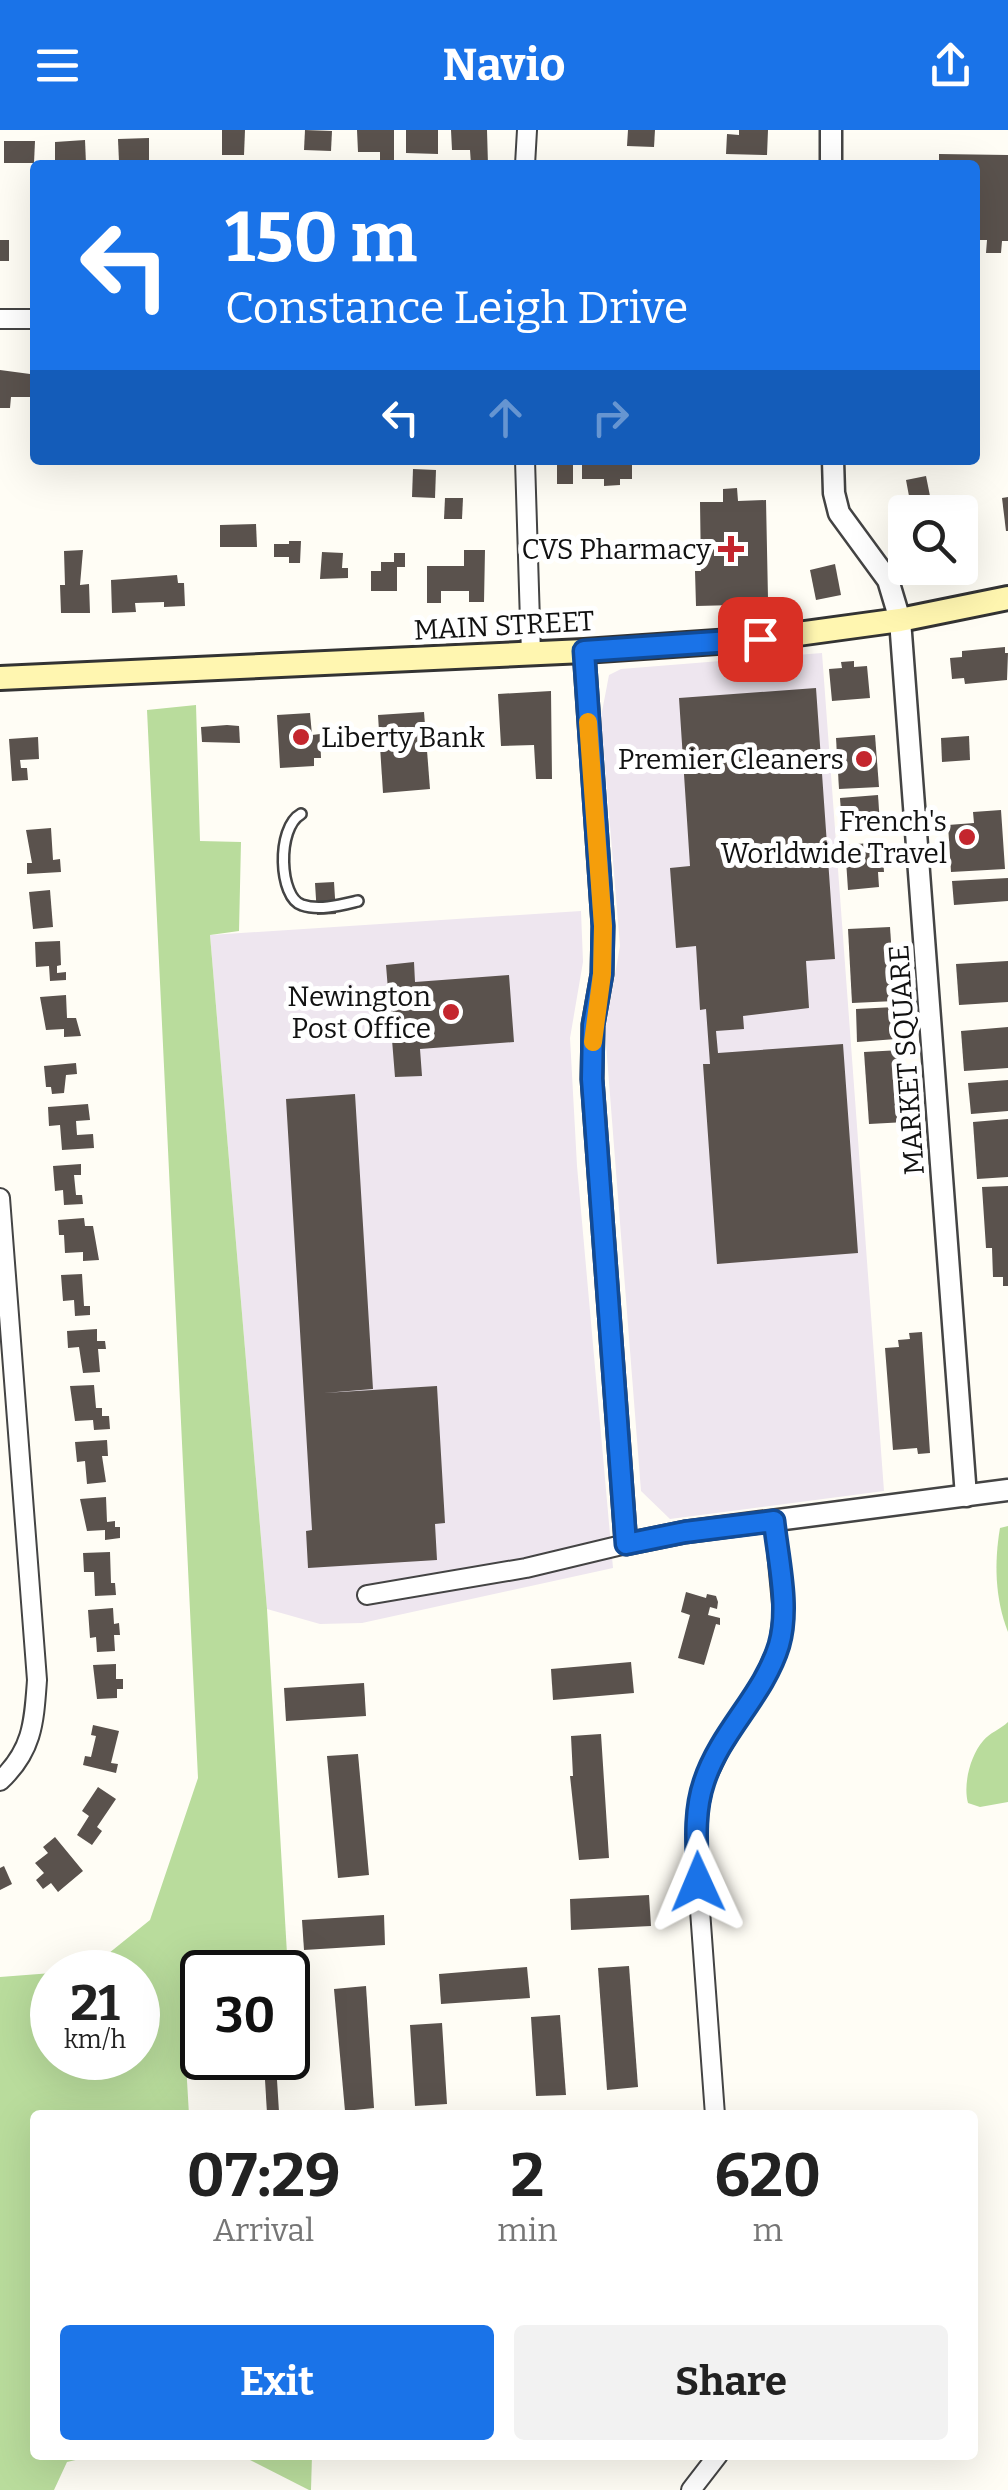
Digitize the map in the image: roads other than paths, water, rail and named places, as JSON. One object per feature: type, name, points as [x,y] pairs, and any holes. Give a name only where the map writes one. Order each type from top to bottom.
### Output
[{"type":"main road","name":"MAIN STREET","points":[[0,678],[531,654],[760,639],[900,620],[1008,598]]},
{"type":"street","points":[[525,160],[526,130]]},
{"type":"street","points":[[830,130],[831,160]]},
{"type":"street","points":[[0,320],[30,320]]},
{"type":"street","points":[[525,465],[531,654]]},
{"type":"street","name":"MARKET SQUARE","points":[[833,465],[839,513],[888,580],[900,620],[966,1496]]},
{"type":"street","points":[[584,651],[603,926],[592,1079],[626,1544]]},
{"type":"street","points":[[0,1198],[36,1680],[33,1730],[15,1767],[0,1780]]},
{"type":"street","points":[[366,1595],[526,1568],[685,1532],[1008,1490]]},
{"type":"street","points":[[715,2110],[697,1817],[704,1782],[779,1645],[783,1614],[774,1521]]},
{"type":"street","points":[[691,2490],[714,2460]]},
{"type":"lane","points":[[300,814],[290,822],[284,840],[287,886],[292,898],[316,907],[358,902]]},
{"type":"place","name":"CVS Pharmacy","points":[[731,549]]},
{"type":"place","name":"Liberty Bank","points":[[301,737]]},
{"type":"place","name":"Premier Cleaners","points":[[864,759]]},
{"type":"place","name":"French's Worldwide Travel","points":[[967,837]]},
{"type":"place","name":"Newington Post Office","points":[[451,1012]]}]
